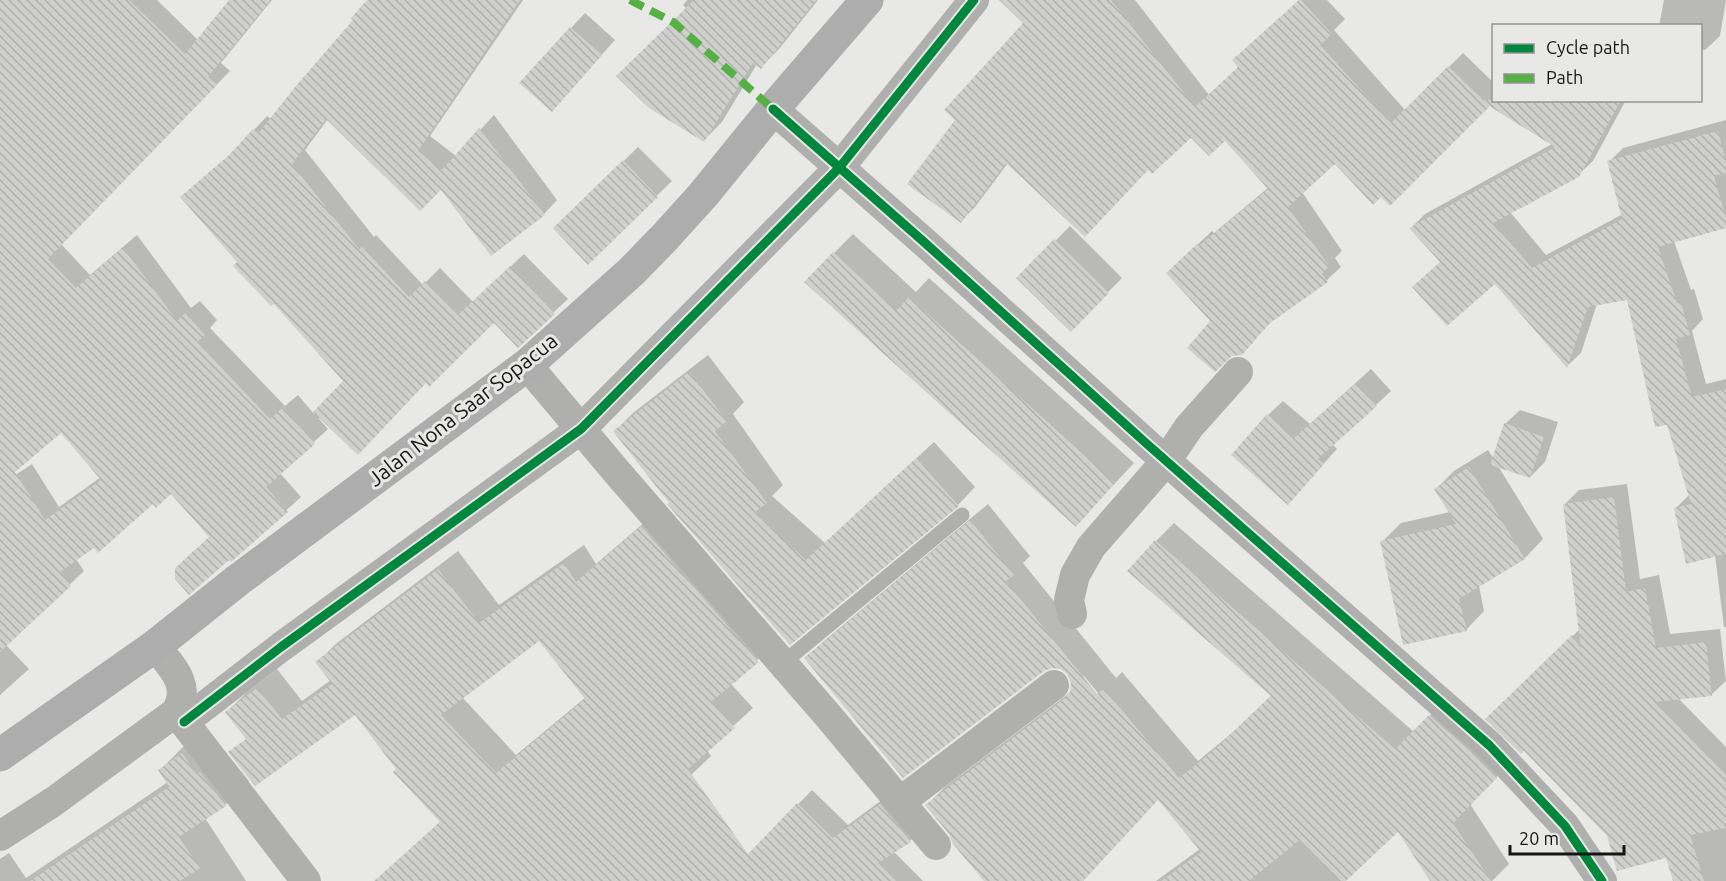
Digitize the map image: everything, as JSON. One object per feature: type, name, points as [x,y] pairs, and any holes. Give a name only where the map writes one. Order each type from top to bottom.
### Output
[{"type":"main road","name":"Jalan Nona Saar Sopacua","points":[[0,755],[155,646],[248,573],[527,365],[632,271],[665,237],[867,0]]},
{"type":"street","points":[[0,836],[281,647],[581,429],[839,168],[974,0]]},
{"type":"street","points":[[773,109],[1490,746],[1565,826],[1602,881]]},
{"type":"street","points":[[527,365],[936,845]]},
{"type":"street","points":[[1072,614],[1069,600],[1075,575],[1090,547],[1166,460],[1189,427],[1238,372]]},
{"type":"street","points":[[155,646],[182,684],[180,717],[306,881]]},
{"type":"street","points":[[900,802],[1054,685]]},
{"type":"lane","points":[[783,663],[962,515]]},
{"type":"building","points":[[0,0],[129,0],[185,54],[229,0],[271,0],[208,77],[217,85],[48,259],[76,288],[123,247],[177,321],[185,313],[205,335],[197,342],[270,419],[283,407],[315,444],[266,487],[288,512],[189,595],[175,579],[175,568],[209,537],[171,494],[156,508],[153,504],[98,553],[94,548],[61,571],[71,586],[0,652]],"holes":[[[61,433],[101,480],[45,520],[15,472]]]},
{"type":"building","points":[[367,0],[520,0],[418,151],[442,170],[479,128],[545,215],[491,256],[441,190],[420,211],[326,119],[292,164],[359,249],[362,247],[409,297],[425,281],[458,315],[510,266],[555,314],[518,348],[494,323],[429,387],[426,383],[358,455],[313,412],[343,381],[274,304],[271,306],[233,266],[237,262],[180,197],[229,155],[253,129],[258,134]]},
{"type":"building","points":[[694,0],[816,0],[761,69],[753,63],[704,142],[649,108],[616,76]]},
{"type":"building","points":[[999,0],[1111,0],[1195,107],[1238,67],[1232,60],[1299,0],[1332,34],[1320,45],[1391,123],[1448,66],[1483,100],[1492,100],[1492,102],[1620,102],[1579,177],[1493,223],[1532,268],[1622,219],[1607,161],[1718,131],[1726,162],[1726,173],[1714,176],[1726,218],[1726,228],[1658,247],[1677,303],[1681,302],[1690,335],[1676,339],[1692,397],[1726,389],[1726,554],[1686,564],[1674,508],[1691,504],[1667,425],[1655,427],[1627,300],[1588,307],[1567,368],[1495,284],[1447,326],[1412,287],[1440,262],[1409,228],[1555,147],[1486,104],[1489,107],[1390,206],[1381,197],[1373,205],[1335,164],[1288,207],[1329,266],[1322,274],[1328,282],[1270,323],[1242,355],[1232,356],[1215,372],[1187,348],[1210,321],[1166,273],[1197,244],[1199,246],[1268,189],[1225,141],[1209,156],[1191,138],[1152,174],[1148,170],[1085,237],[1006,163],[961,223],[907,184],[955,120],[944,110],[1023,23]]},
{"type":"building","points":[[570,27],[602,55],[552,112],[519,83]]},
{"type":"building","points":[[623,160],[658,197],[588,265],[553,228]]},
{"type":"building","points":[[1054,239],[1109,293],[1071,332],[1016,278]]},
{"type":"building","points":[[833,252],[896,311],[909,297],[1115,483],[1076,527],[804,282]]},
{"type":"building","points":[[689,372],[727,421],[715,431],[767,503],[754,513],[806,560],[916,458],[959,506],[790,645],[667,504],[669,503],[613,431]]},
{"type":"building","points":[[1356,383],[1377,406],[1318,459],[1324,464],[1288,505],[1231,455],[1267,414],[1294,438]]},
{"type":"building","points":[[1504,423],[1544,437],[1530,478],[1490,465]]},
{"type":"building","points":[[1469,467],[1525,559],[1459,599],[1467,631],[1403,645],[1380,541],[1456,524],[1434,489]]},
{"type":"building","points":[[1614,497],[1626,592],[1645,588],[1656,648],[1706,642],[1712,696],[1654,702],[1726,775],[1726,828],[1690,835],[1704,881],[1673,881],[1666,858],[1617,871],[1607,836],[1524,751],[1521,754],[1485,719],[1572,635],[1581,649],[1563,504]]},
{"type":"building","points":[[970,520],[1014,575],[1006,581],[1097,694],[1104,689],[1179,778],[1213,751],[1271,696],[1127,571],[1155,540],[1395,749],[1429,715],[1497,778],[1453,823],[1491,881],[1430,881],[1398,832],[1346,881],[1339,881],[1300,840],[1249,881],[1161,881],[1201,852],[1158,800],[1083,881],[984,881],[925,805],[1064,699],[1070,692],[1071,683],[1067,674],[1061,669],[1052,668],[1044,671],[903,778],[804,658]]},
{"type":"building","points":[[641,526],[759,662],[711,702],[735,728],[688,769],[748,854],[797,803],[833,838],[880,804],[911,842],[878,863],[896,881],[374,881],[440,822],[393,772],[396,769],[355,715],[255,786],[228,752],[246,739],[225,712],[257,688],[282,719],[332,684],[315,662],[438,569],[479,623],[564,563],[576,582]],"holes":[[[539,641],[585,699],[496,773],[441,715]]]},
{"type":"building","points":[[182,753],[197,775],[200,772],[226,806],[179,837],[200,868],[180,881],[30,881],[169,787],[158,770]]},
{"type":"marked path","points":[[630,0],[673,22],[773,109]]},
{"type":"cycle path","points":[[184,722],[281,647],[581,429],[839,168],[974,0]]},
{"type":"cycle path","points":[[773,109],[1147,444],[1490,746],[1565,826],[1602,881]]}]
